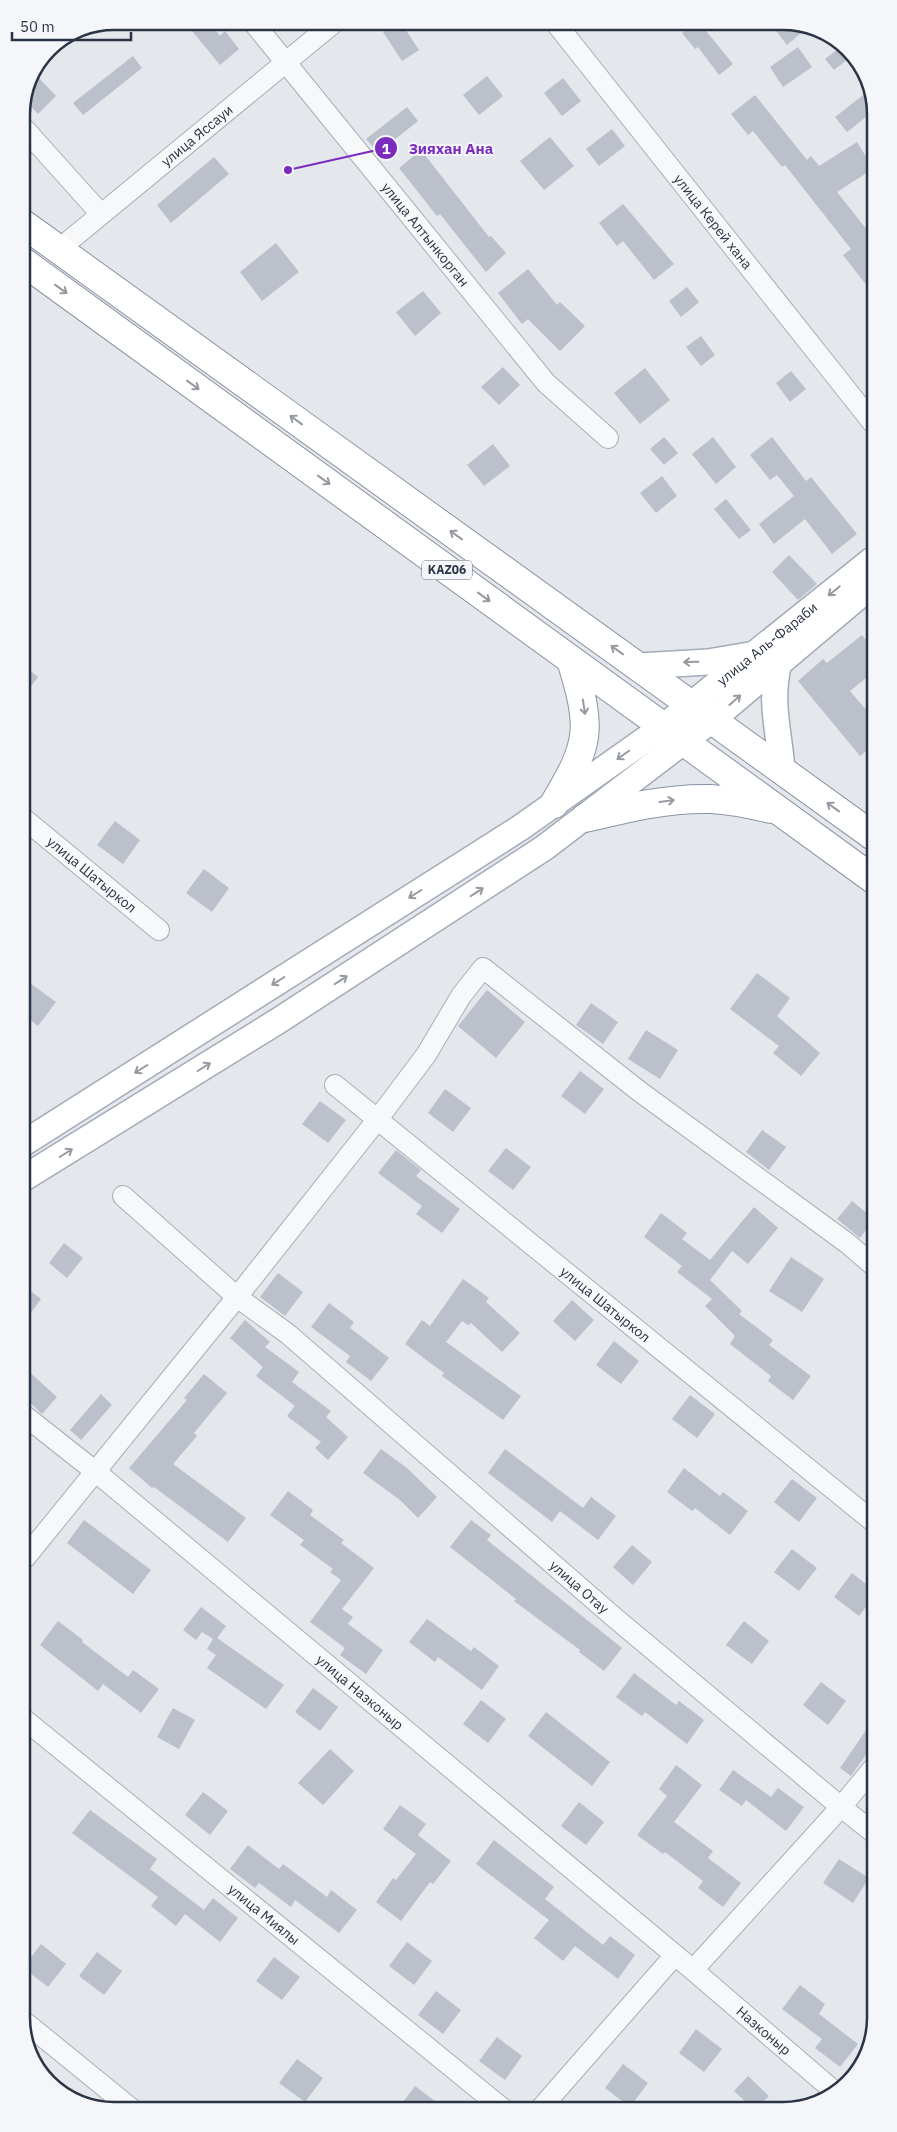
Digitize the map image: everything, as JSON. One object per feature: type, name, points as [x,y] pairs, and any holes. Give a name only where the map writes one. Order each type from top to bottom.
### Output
[{"type":"highway","name":"KАZ06","points":[[30,229],[867,832]]},
{"type":"highway","name":"KАZ06","points":[[30,266],[867,875]]},
{"type":"highway","points":[[554,804],[574,770],[584,740],[585,709],[571,660]]},
{"type":"highway","points":[[585,818],[646,804],[675,800],[710,799],[738,802],[778,810]]},
{"type":"main road","name":"улица Аль-Фараби","points":[[672,734],[768,658],[867,565]]},
{"type":"main road","name":"улица Аль-Фараби","points":[[768,658],[867,589]]},
{"type":"main road","points":[[639,666],[768,658],[774,714],[780,737],[782,770]]},
{"type":"main road","points":[[30,1138],[520,828],[554,804],[672,734]]},
{"type":"main road","points":[[30,1174],[278,1021],[544,848],[585,818],[672,734]]},
{"type":"main road","points":[[520,828],[544,848]]},
{"type":"street","name":"улица Алтынкорган","points":[[259,30],[546,384],[608,438]]},
{"type":"street","name":"улица Яссауи","points":[[58,250],[100,213],[325,30]]},
{"type":"street","name":"улица Керей хана","points":[[561,30],[867,416]]},
{"type":"street","points":[[30,134],[100,213]]},
{"type":"street","name":"улица Шатыркол","points":[[30,824],[160,930]]},
{"type":"street","points":[[30,1552],[237,1297],[377,1120],[426,1055],[461,996],[484,968],[638,1091],[847,1243],[867,1260]]},
{"type":"street","name":"улица Шатыркол","points":[[335,1085],[867,1517]]},
{"type":"street","name":"улица Отау","points":[[123,1196],[237,1297],[288,1334],[608,1612],[867,1828]]},
{"type":"street","name":"улица Назконыр","points":[[30,1421],[96,1472],[694,1970]]},
{"type":"street","name":"улица Миялы","points":[[30,1724],[495,2102]]},
{"type":"street","points":[[694,1970],[867,1776]]},
{"type":"street","points":[[545,2102],[675,1955]]},
{"type":"street","name":"Назконыр","points":[[694,1970],[830,2087]]},
{"type":"street","points":[[31,2027],[123,2102]]},
{"type":"building","points":[[191,30],[216,30],[220,36],[225,31],[239,49],[220,65]]},
{"type":"building","points":[[386,30],[406,30],[419,50],[402,61],[383,32]]},
{"type":"building","points":[[686,30],[705,30],[733,64],[719,75],[698,47],[695,49],[682,33]]},
{"type":"building","points":[[775,30],[802,32],[787,45]]},
{"type":"building","points":[[798,47],[812,67],[783,87],[770,67]]},
{"type":"building","points":[[837,50],[847,60],[834,70],[825,59]]},
{"type":"building","points":[[133,56],[142,68],[83,115],[73,103]]},
{"type":"building","points":[[487,76],[503,96],[479,115],[463,95]]},
{"type":"building","points":[[39,78],[56,96],[38,114],[30,106]]},
{"type":"building","points":[[563,78],[581,101],[562,116],[544,93]]},
{"type":"building","points":[[864,94],[867,116],[847,132],[835,117]]},
{"type":"building","points":[[755,95],[807,160],[811,156],[819,166],[857,142],[867,158],[867,173],[837,192],[867,230],[867,286],[843,255],[851,249],[785,165],[782,167],[753,131],[748,135],[731,114]]},
{"type":"building","points":[[407,107],[418,121],[378,153],[366,139]]},
{"type":"building","points":[[612,129],[625,146],[599,166],[586,149]]},
{"type":"building","points":[[550,137],[574,166],[544,190],[520,161]]},
{"type":"building","points":[[421,150],[489,237],[491,236],[506,253],[486,272],[440,214],[437,216],[399,168]]},
{"type":"building","points":[[214,157],[229,174],[171,223],[157,205]]},
{"type":"building","points":[[623,204],[674,264],[654,280],[623,241],[617,246],[599,223]]},
{"type":"building","points":[[276,243],[299,272],[262,301],[240,272]]},
{"type":"building","points":[[528,269],[557,305],[560,302],[585,326],[560,351],[528,319],[522,324],[498,293]]},
{"type":"building","points":[[687,287],[699,302],[681,317],[669,301]]},
{"type":"building","points":[[423,291],[441,313],[415,336],[396,312]]},
{"type":"building","points":[[701,336],[715,355],[701,366],[686,347]]},
{"type":"building","points":[[503,367],[520,385],[499,405],[481,387]]},
{"type":"building","points":[[645,368],[670,400],[640,424],[614,393]]},
{"type":"building","points":[[791,371],[806,389],[790,402],[776,383]]},
{"type":"building","points":[[664,437],[678,453],[664,465],[650,449]]},
{"type":"building","points":[[713,437],[736,467],[716,484],[692,454]]},
{"type":"building","points":[[772,437],[806,481],[811,477],[857,534],[832,554],[805,519],[774,544],[759,524],[794,496],[777,475],[770,480],[750,455]]},
{"type":"building","points":[[493,444],[510,466],[484,486],[467,465]]},
{"type":"building","points":[[662,476],[677,496],[656,513],[640,493]]},
{"type":"building","points":[[726,499],[751,530],[739,539],[714,509]]},
{"type":"building","points":[[789,555],[817,584],[798,600],[772,572]]},
{"type":"building","points":[[862,635],[867,642],[867,677],[850,691],[867,711],[867,751],[860,756],[798,681],[823,659],[827,663]]},
{"type":"building","points":[[30,671],[38,677],[30,688]]},
{"type":"building","points":[[115,821],[140,840],[123,864],[97,845]]},
{"type":"building","points":[[204,869],[229,888],[212,912],[186,893]]},
{"type":"building","points":[[757,973],[790,998],[777,1016],[820,1053],[801,1076],[773,1053],[779,1046],[730,1009]]},
{"type":"building","points":[[30,983],[56,1002],[38,1026],[30,1020]]},
{"type":"building","points":[[487,990],[525,1022],[496,1058],[458,1026]]},
{"type":"building","points":[[591,1003],[618,1022],[603,1044],[576,1025]]},
{"type":"building","points":[[646,1030],[678,1050],[660,1079],[628,1059]]},
{"type":"building","points":[[580,1071],[604,1089],[585,1114],[561,1096]]},
{"type":"building","points":[[445,1089],[471,1108],[453,1132],[428,1113]]},
{"type":"building","points":[[320,1101],[346,1120],[328,1143],[302,1124]]},
{"type":"building","points":[[762,1130],[786,1147],[769,1170],[746,1152]]},
{"type":"building","points":[[506,1148],[531,1167],[513,1190],[488,1171]]},
{"type":"building","points":[[396,1150],[421,1170],[416,1176],[460,1209],[442,1233],[416,1214],[422,1206],[378,1173]]},
{"type":"building","points":[[852,1201],[867,1213],[867,1228],[860,1238],[837,1219]]},
{"type":"building","points":[[754,1207],[778,1228],[748,1264],[732,1251],[710,1280],[742,1311],[739,1314],[773,1340],[769,1345],[811,1376],[793,1400],[768,1381],[771,1376],[730,1344],[735,1336],[705,1306],[712,1299],[677,1272],[682,1266],[644,1237],[661,1213],[687,1233],[682,1239],[710,1260]]},
{"type":"building","points":[[64,1243],[83,1258],[67,1278],[49,1263]]},
{"type":"building","points":[[791,1257],[824,1279],[802,1312],[769,1291]]},
{"type":"building","points":[[278,1273],[303,1292],[285,1316],[260,1297]]},
{"type":"building","points":[[463,1279],[489,1298],[486,1302],[520,1333],[502,1352],[471,1323],[468,1325],[462,1321],[446,1342],[521,1396],[503,1420],[442,1376],[444,1373],[405,1344],[422,1320],[430,1326]]},
{"type":"building","points":[[30,1291],[41,1299],[30,1314]]},
{"type":"building","points":[[572,1300],[594,1320],[575,1341],[553,1321]]},
{"type":"building","points":[[329,1303],[354,1322],[350,1328],[389,1358],[371,1381],[346,1362],[350,1356],[311,1327]]},
{"type":"building","points":[[245,1320],[270,1342],[265,1347],[299,1372],[292,1382],[331,1411],[326,1417],[348,1437],[328,1460],[315,1448],[321,1442],[287,1416],[295,1406],[256,1376],[263,1367],[230,1338]]},
{"type":"building","points":[[614,1341],[639,1361],[621,1384],[596,1365]]},
{"type":"building","points":[[30,1372],[57,1397],[42,1414],[30,1403]]},
{"type":"building","points":[[204,1374],[227,1393],[194,1433],[197,1436],[173,1464],[246,1518],[228,1542],[154,1487],[152,1488],[129,1468],[187,1400],[184,1398]]},
{"type":"building","points":[[101,1394],[112,1405],[81,1440],[70,1430]]},
{"type":"building","points":[[690,1395],[715,1414],[697,1438],[672,1419]]},
{"type":"building","points":[[381,1449],[407,1468],[437,1497],[418,1518],[400,1500],[363,1473]]},
{"type":"building","points":[[505,1449],[583,1508],[591,1497],[616,1516],[598,1540],[560,1511],[552,1522],[488,1473]]},
{"type":"building","points":[[684,1468],[720,1496],[723,1492],[748,1511],[730,1535],[695,1508],[692,1511],[667,1492]]},
{"type":"building","points":[[792,1479],[817,1498],[799,1522],[774,1502]]},
{"type":"building","points":[[288,1491],[313,1510],[310,1515],[344,1540],[341,1543],[374,1568],[342,1609],[353,1617],[348,1624],[383,1650],[366,1674],[340,1655],[345,1648],[310,1622],[341,1580],[330,1572],[333,1569],[300,1545],[304,1540],[270,1515]]},
{"type":"building","points":[[84,1520],[151,1570],[133,1594],[67,1543]]},
{"type":"building","points":[[471,1520],[491,1535],[487,1540],[622,1648],[604,1671],[579,1652],[580,1650],[514,1601],[516,1599],[450,1547]]},
{"type":"building","points":[[632,1545],[652,1562],[633,1585],[613,1567]]},
{"type":"building","points":[[792,1549],[817,1568],[799,1591],[774,1572]]},
{"type":"building","points":[[852,1573],[867,1585],[867,1606],[859,1616],[834,1597]]},
{"type":"building","points":[[201,1607],[226,1626],[217,1638],[284,1685],[266,1709],[207,1668],[216,1655],[207,1649],[213,1639],[202,1632],[196,1640],[183,1630]]},
{"type":"building","points":[[427,1619],[471,1651],[474,1647],[499,1666],[482,1690],[438,1657],[435,1662],[409,1642]]},
{"type":"building","points":[[58,1621],[128,1677],[133,1670],[159,1689],[141,1713],[103,1684],[98,1691],[40,1645]]},
{"type":"building","points":[[744,1621],[769,1641],[752,1664],[726,1645]]},
{"type":"building","points":[[634,1673],[676,1705],[679,1701],[704,1720],[687,1744],[645,1712],[642,1716],[616,1697]]},
{"type":"building","points":[[821,1682],[846,1701],[828,1725],[803,1705]]},
{"type":"building","points":[[313,1688],[338,1707],[320,1731],[295,1712]]},
{"type":"building","points":[[481,1700],[506,1719],[488,1743],[463,1724]]},
{"type":"building","points":[[173,1708],[195,1720],[179,1749],[157,1737]]},
{"type":"building","points":[[546,1712],[610,1762],[592,1786],[528,1736]]},
{"type":"building","points":[[867,1729],[867,1753],[851,1776],[840,1768]]},
{"type":"building","points":[[330,1749],[354,1771],[323,1805],[298,1783]]},
{"type":"building","points":[[676,1765],[702,1785],[674,1822],[713,1851],[708,1858],[741,1883],[723,1907],[698,1888],[703,1881],[665,1852],[663,1854],[637,1835],[667,1796],[659,1789]]},
{"type":"building","points":[[733,1770],[771,1797],[778,1788],[804,1807],[786,1831],[746,1800],[742,1806],[719,1790]]},
{"type":"building","points":[[203,1792],[228,1811],[210,1835],[185,1815]]},
{"type":"building","points":[[579,1802],[604,1822],[586,1845],[561,1826]]},
{"type":"building","points":[[400,1805],[426,1824],[418,1835],[451,1861],[433,1884],[430,1882],[401,1921],[376,1902],[393,1878],[396,1880],[416,1854],[383,1829]]},
{"type":"building","points":[[90,1810],[157,1859],[150,1869],[204,1910],[213,1898],[238,1918],[220,1942],[185,1914],[176,1926],[151,1906],[158,1897],[72,1833]]},
{"type":"building","points":[[494,1840],[554,1887],[545,1899],[603,1945],[610,1936],[635,1955],[618,1979],[575,1946],[563,1961],[534,1938],[549,1920],[476,1864]]},
{"type":"building","points":[[248,1845],[279,1869],[283,1864],[327,1897],[331,1890],[357,1910],[339,1933],[295,1900],[291,1907],[259,1883],[255,1888],[230,1869]]},
{"type":"building","points":[[839,1859],[867,1877],[867,1881],[853,1903],[823,1883]]},
{"type":"building","points":[[407,1942],[432,1961],[414,1985],[389,1966]]},
{"type":"building","points":[[41,1944],[66,1964],[48,1987],[30,1973],[30,1959]]},
{"type":"building","points":[[97,1952],[122,1971],[104,1995],[79,1976]]},
{"type":"building","points":[[274,1957],[300,1977],[282,2000],[256,1981]]},
{"type":"building","points":[[800,1985],[825,2004],[819,2014],[858,2044],[840,2067],[815,2048],[822,2039],[782,2009]]},
{"type":"building","points":[[436,1991],[461,2010],[443,2034],[418,2015]]},
{"type":"building","points":[[696,2029],[722,2049],[704,2072],[679,2053]]},
{"type":"building","points":[[497,2037],[522,2056],[505,2080],[479,2061]]},
{"type":"building","points":[[297,2059],[323,2078],[305,2102],[279,2083]]},
{"type":"building","points":[[623,2064],[648,2083],[634,2102],[623,2102],[605,2088]]},
{"type":"building","points":[[748,2076],[769,2096],[763,2102],[746,2102],[734,2091]]},
{"type":"building","points":[[415,2086],[436,2102],[403,2102]]},
{"type":"place","name":"Зияхан Ана","points":[[288,170]]}]
